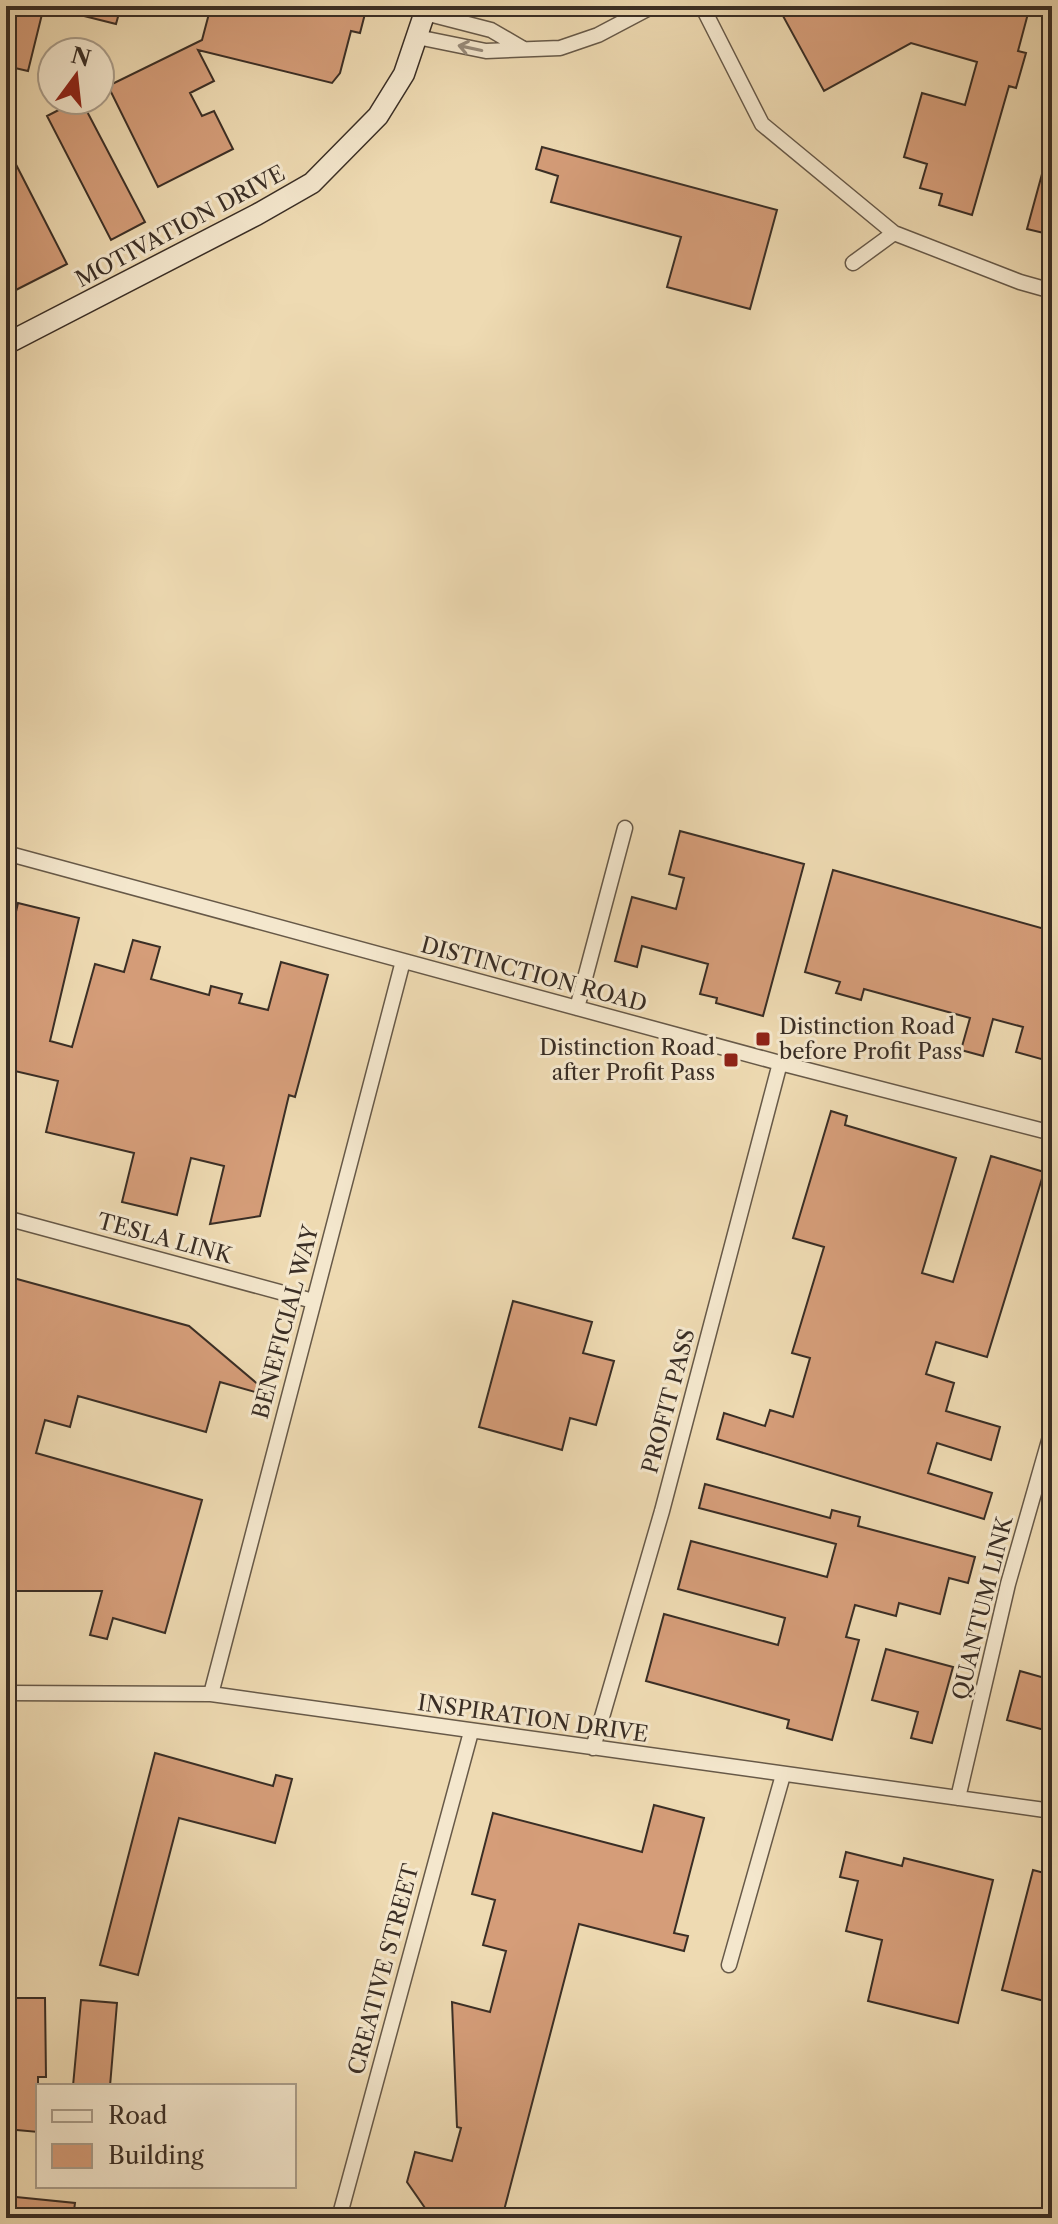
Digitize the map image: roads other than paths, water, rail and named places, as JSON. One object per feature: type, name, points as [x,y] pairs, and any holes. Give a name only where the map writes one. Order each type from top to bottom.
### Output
[{"type":"street","points":[[417,37],[486,51],[560,48],[598,35],[653,6]]},
{"type":"street","points":[[702,6],[762,124],[894,233],[1020,282],[1052,291]]},
{"type":"street","points":[[426,10],[491,30],[523,48]]},
{"type":"street","name":"MOTIVATION DRIVE","points":[[6,344],[312,183],[378,116],[404,74],[426,10]]},
{"type":"street","points":[[853,263],[894,233]]},
{"type":"street","points":[[577,1008],[625,828]]},
{"type":"street","name":"DISTINCTION ROAD","points":[[6,853],[780,1063],[1052,1133]]},
{"type":"street","name":"BENEFICIAL WAY","points":[[211,1694],[403,961]]},
{"type":"street","name":"PROFIT PASS","points":[[593,1748],[662,1511],[780,1063]]},
{"type":"street","name":"TESLA LINK","points":[[6,1218],[313,1301]]},
{"type":"street","name":"QUANTUM LINK","points":[[958,1798],[1008,1584],[1052,1430]]},
{"type":"street","name":"INSPIRATION DRIVE","points":[[6,1693],[211,1694],[1052,1811]]},
{"type":"street","name":"CREATIVE STREET","points":[[339,2218],[471,1732]]},
{"type":"street","points":[[729,1965],[783,1775]]},
{"type":"place","name":"Distinction Road before Profit Pass","points":[[763,1039]]},
{"type":"place","name":"Distinction Road after Profit Pass","points":[[731,1060]]}]
